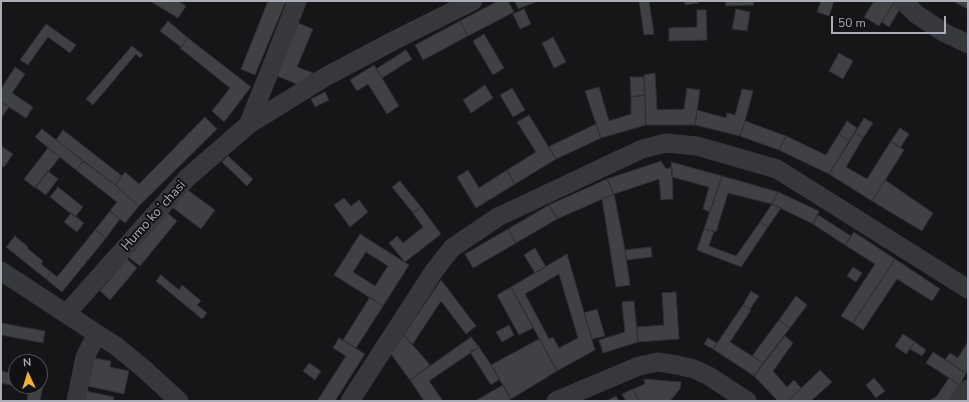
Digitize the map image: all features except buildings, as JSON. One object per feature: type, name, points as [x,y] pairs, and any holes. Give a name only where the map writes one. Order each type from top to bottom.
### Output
[{"type":"street","name":"Humo koʻchasi","points":[[248,125],[297,1]]},
{"type":"street","name":"Humo koʻchasi","points":[[66,314],[188,178],[248,125],[327,76],[406,34],[473,1]]},
{"type":"street","points":[[903,1],[923,19],[943,32],[968,44]]},
{"type":"street","points":[[350,401],[434,271],[452,248],[498,217],[642,149],[666,143],[697,146],[777,169],[968,289]]},
{"type":"street","points":[[1,271],[116,346],[179,401]]},
{"type":"street","points":[[76,401],[85,357],[96,334]]},
{"type":"street","points":[[556,401],[639,366],[658,362],[694,369],[709,376],[747,401]]},
{"type":"street","points":[[959,401],[968,389]]}]
